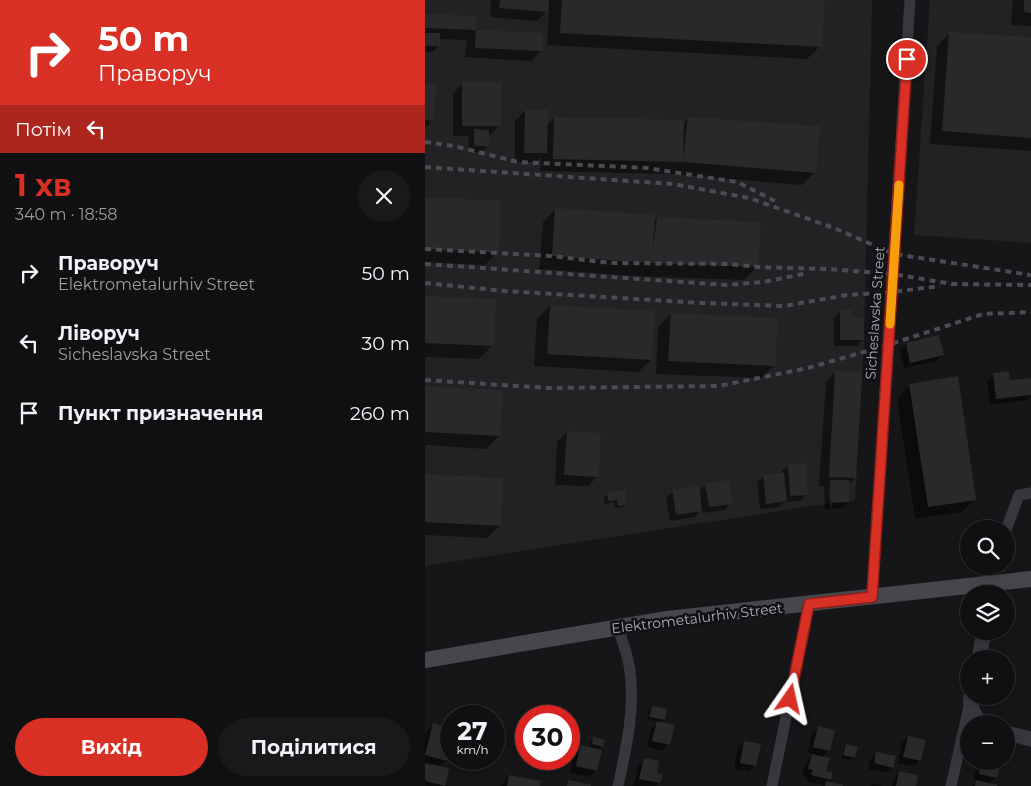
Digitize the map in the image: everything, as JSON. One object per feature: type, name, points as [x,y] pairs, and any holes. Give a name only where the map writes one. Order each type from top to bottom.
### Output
[{"type":"main road","name":"Elektrometalurhiv Street","points":[[1002,585],[1031,579]]},
{"type":"main road","name":"Elektrometalurhiv Street","points":[[425,660],[667,619],[960,590]]},
{"type":"street","name":"Sicheslavska Street","points":[[872,597],[911,0]]},
{"type":"street","points":[[1010,520],[1019,495],[1031,493]]},
{"type":"street","points":[[772,786],[809,604]]},
{"type":"street","points":[[618,627],[631,670],[630,727],[618,786]]},
{"type":"street","points":[[951,786],[969,705]]},
{"type":"street","points":[[1015,735],[1031,739]]},
{"type":"shaded area","points":[[425,0],[872,0],[864,340],[855,500],[425,566]]},
{"type":"shaded area","points":[[930,0],[1031,0],[1031,243],[914,235]]},
{"type":"building","points":[[500,0],[549,0],[548,12],[499,8]]},
{"type":"building","points":[[562,0],[825,0],[822,47],[560,33]]},
{"type":"building","points":[[1024,0],[1031,0],[1031,13],[1024,12]]},
{"type":"building","points":[[425,14],[477,16],[476,30],[425,28]]},
{"type":"building","points":[[476,30],[543,33],[542,51],[475,48]]},
{"type":"building","points":[[949,32],[1031,37],[1031,138],[942,131]]},
{"type":"building","points":[[425,33],[440,33],[440,46],[425,46]]},
{"type":"building","points":[[462,82],[501,82],[501,126],[462,126]]},
{"type":"building","points":[[425,83],[436,84],[434,121],[425,120]]},
{"type":"building","points":[[525,110],[548,110],[547,153],[524,153]]},
{"type":"building","points":[[554,117],[684,120],[683,159],[688,117],[820,126],[816,173],[683,162],[553,159]]},
{"type":"building","points":[[474,129],[489,130],[489,146],[474,146]]},
{"type":"building","points":[[425,197],[501,201],[499,253],[425,249]]},
{"type":"building","points":[[555,208],[655,215],[653,248],[657,217],[761,222],[758,267],[652,263],[552,256]]},
{"type":"building","points":[[425,296],[496,299],[494,346],[425,343]]},
{"type":"building","points":[[550,305],[655,311],[652,360],[547,354]]},
{"type":"building","points":[[840,310],[852,310],[852,318],[864,318],[864,340],[840,340]]},
{"type":"building","points":[[671,313],[778,318],[775,366],[668,361]]},
{"type":"building","points":[[939,335],[944,355],[910,363],[906,343]]},
{"type":"building","points":[[835,371],[862,373],[856,478],[829,477]]},
{"type":"building","points":[[1009,371],[1010,380],[1031,378],[1031,395],[996,399],[993,373]]},
{"type":"building","points":[[958,376],[976,500],[928,507],[909,384]]},
{"type":"building","points":[[425,386],[503,390],[500,436],[425,432]]},
{"type":"building","points":[[567,431],[601,433],[599,477],[564,475]]},
{"type":"building","points":[[806,463],[808,495],[790,496],[788,464]]},
{"type":"building","points":[[784,473],[787,501],[766,504],[763,475]]},
{"type":"building","points":[[425,474],[503,478],[501,526],[425,522]]},
{"type":"building","points":[[729,480],[733,504],[709,507],[705,484]]},
{"type":"building","points":[[830,480],[849,480],[849,502],[831,503]]},
{"type":"building","points":[[699,486],[702,511],[676,515],[672,490]]},
{"type":"building","points":[[625,490],[627,505],[618,506],[617,500],[608,501],[607,493]]},
{"type":"building","points":[[652,706],[667,709],[665,720],[649,717]]},
{"type":"building","points":[[657,721],[675,725],[670,745],[652,741]]},
{"type":"building","points":[[433,723],[440,725],[440,759],[425,755]]},
{"type":"building","points":[[818,726],[835,730],[830,751],[813,747]]},
{"type":"building","points":[[908,736],[926,740],[921,761],[903,757]]},
{"type":"building","points":[[593,737],[605,740],[603,747],[592,744]]},
{"type":"building","points":[[744,741],[761,744],[756,766],[740,763]]},
{"type":"building","points":[[846,744],[858,747],[855,758],[843,755]]},
{"type":"building","points":[[580,745],[602,750],[597,771],[580,767]]},
{"type":"building","points":[[876,752],[896,756],[893,768],[874,763]]},
{"type":"building","points":[[812,754],[830,758],[826,771],[833,773],[831,780],[811,775],[813,770],[808,769]]},
{"type":"building","points":[[644,758],[659,761],[657,773],[663,774],[660,783],[639,779]]},
{"type":"building","points":[[425,763],[440,766],[440,770],[449,770],[445,786],[425,781]]},
{"type":"building","points":[[980,770],[999,770],[997,778],[979,774]]},
{"type":"building","points":[[899,771],[918,775],[916,786],[896,786]]},
{"type":"building","points":[[509,775],[541,781],[540,786],[507,786]]},
{"type":"building","points":[[568,780],[591,785],[591,786],[567,786]]},
{"type":"building","points":[[976,780],[997,785],[997,786],[975,786]]},
{"type":"building","points":[[826,781],[843,785],[843,786],[825,786]]},
{"type":"railway","points":[[425,142],[454,146],[518,162],[647,168],[737,182],[775,201]]},
{"type":"railway","points":[[425,167],[673,184],[749,198],[834,228],[894,254],[1031,275]]},
{"type":"railway","points":[[425,249],[552,256],[610,263],[729,264],[758,267],[828,269],[893,274],[952,284],[1031,285]]},
{"type":"railway","points":[[425,264],[726,285],[763,282],[808,273]]},
{"type":"railway","points":[[425,283],[505,291],[784,306],[847,295],[940,286]]},
{"type":"railway","points":[[425,380],[549,388],[719,386],[808,368],[888,345],[983,314],[1031,312]]},
{"type":"slow traffic","points":[[890,324],[899,185]]},
{"type":"route","points":[[790,699],[809,604],[872,597],[907,59]]}]
